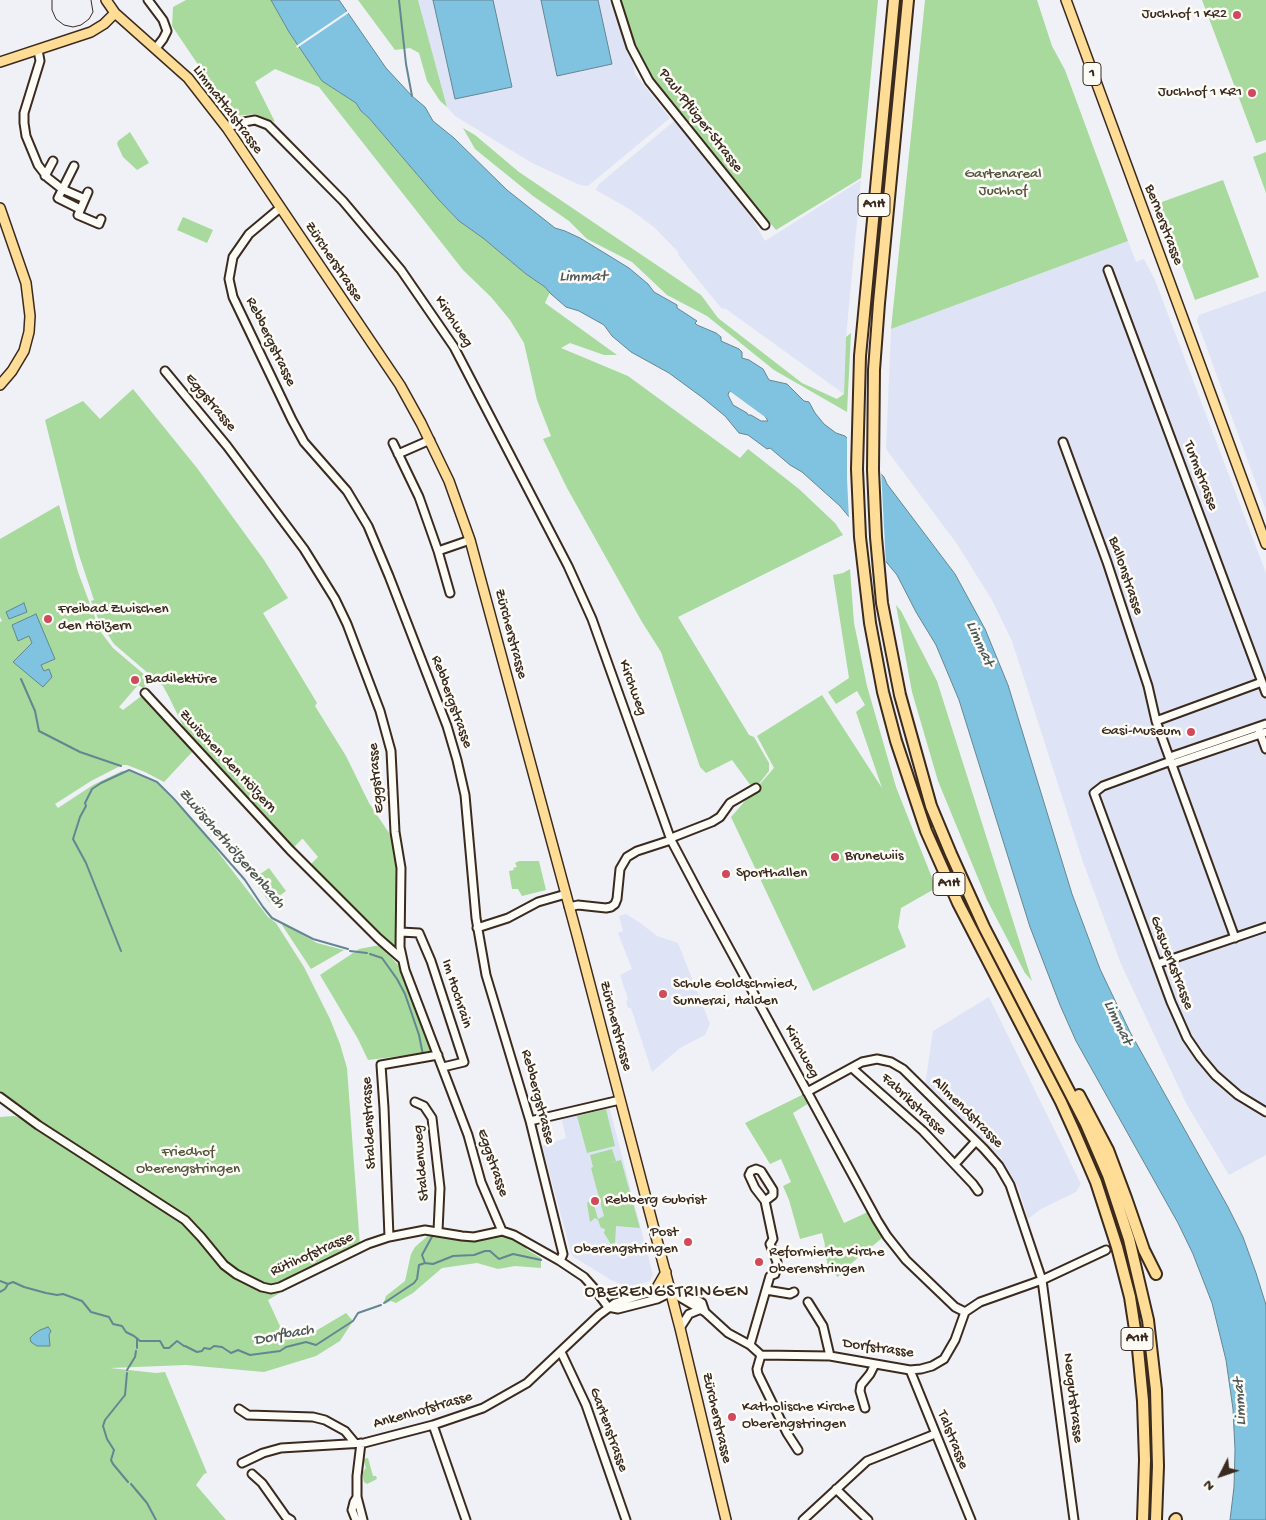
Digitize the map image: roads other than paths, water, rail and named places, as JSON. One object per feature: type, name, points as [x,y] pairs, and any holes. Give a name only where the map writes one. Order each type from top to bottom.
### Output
[{"type":"highway","name":"A1H","points":[[894,0],[865,295],[858,410],[857,469],[860,537],[876,658],[883,692],[906,774],[926,831],[962,910],[1064,1110],[1096,1182],[1118,1247],[1132,1306],[1143,1400],[1145,1460],[1143,1520]]},
{"type":"highway","name":"A1H","points":[[908,0],[874,370],[873,438],[876,537],[882,603],[900,695],[931,806],[969,894],[1086,1124],[1111,1184],[1136,1263],[1148,1320],[1156,1390],[1158,1457],[1156,1520]]},
{"type":"highway","points":[[1009,973],[1095,1123],[1118,1174],[1146,1256],[1156,1274]]},
{"type":"main road","name":"Limmattalstrasse","points":[[106,0],[115,14],[156,48],[197,88],[227,128],[278,205]]},
{"type":"main road","name":"Bernerstrasse","points":[[1066,0],[1266,544]]},
{"type":"main road","points":[[0,62],[91,32],[115,14]]},
{"type":"main road","name":"Zürcherstrasse","points":[[278,205],[405,393],[449,481],[470,540],[666,1272],[726,1520]]},
{"type":"main road","points":[[0,208],[26,283],[30,316],[29,332],[24,351],[12,371],[0,385]]},
{"type":"main road","points":[[655,1291],[666,1272]]},
{"type":"street","points":[[148,0],[163,20],[167,30],[156,48]]},
{"type":"street","name":"Paul-Pflüger-Strasse","points":[[616,0],[632,48],[649,81],[765,225]]},
{"type":"street","points":[[38,50],[40,61],[24,113],[26,136],[45,176],[62,189],[86,196],[78,214],[99,224],[101,219]]},
{"type":"street","name":"Kirchweg","points":[[227,128],[238,123],[255,120],[274,131],[343,201],[400,270],[454,347],[568,566],[592,619],[671,839],[698,893],[887,1236],[906,1260],[929,1283],[954,1307],[965,1312]]},
{"type":"street","points":[[45,176],[53,161]]},
{"type":"street","points":[[74,166],[58,198],[80,209]]},
{"type":"street","name":"Rebbergstrasse","points":[[278,205],[249,234],[233,257],[229,279],[233,297],[304,442],[347,491],[368,526],[432,683],[447,726],[458,760],[465,795],[477,928],[486,975],[530,1121],[563,1254],[560,1261]]},
{"type":"street","name":"Turmstrasse","points":[[1108,270],[1266,693]]},
{"type":"street","name":"Eggstrasse","points":[[165,371],[222,439],[304,549],[335,599],[347,624],[380,710],[391,751],[395,832],[401,868],[400,947],[402,959],[468,1135],[481,1182],[502,1231]]},
{"type":"street","points":[[398,454],[430,440]]},
{"type":"street","name":"Ballonstrasse","points":[[1063,442],[1105,556],[1148,686],[1156,721],[1235,938]]},
{"type":"street","points":[[393,443],[419,497],[450,593]]},
{"type":"street","points":[[438,551],[470,540]]},
{"type":"street","points":[[1156,721],[1262,682]]},
{"type":"street","name":"Zwischen den Hölzern","points":[[145,693],[290,850],[402,959]]},
{"type":"street","points":[[1171,761],[1262,731],[1266,724]]},
{"type":"street","points":[[1262,731],[1266,749]]},
{"type":"street","name":"Gaswerkstrasse","points":[[1171,761],[1104,786],[1094,793],[1181,1027],[1200,1057],[1230,1089],[1266,1112]]},
{"type":"street","points":[[569,906],[586,905],[606,908],[615,904],[620,869],[627,857],[637,851],[712,822],[720,817],[730,803],[756,788]]},
{"type":"street","points":[[477,928],[508,918],[538,902],[566,894]]},
{"type":"street","points":[[1157,964],[1266,927]]},
{"type":"street","name":"Im Hochrain","points":[[401,932],[419,933],[431,961],[464,1062],[443,1067]]},
{"type":"street","name":"Staldenstrasse","points":[[389,1238],[381,1065],[438,1055]]},
{"type":"street","name":"Allmendstrasse","points":[[807,1092],[862,1062],[877,1059],[896,1065],[993,1158],[1010,1185],[1042,1280]]},
{"type":"street","name":"Fabrikstrasse","points":[[852,1068],[923,1131],[978,1191]]},
{"type":"street","name":"Rütihofstrasse","points":[[0,1097],[38,1125],[184,1220],[224,1265],[262,1288],[280,1287],[368,1244],[417,1230],[438,1231],[474,1237],[502,1231]]},
{"type":"street","points":[[530,1121],[620,1100]]},
{"type":"street","name":"Staldenweg","points":[[415,1102],[424,1106],[432,1118],[440,1188],[438,1231]]},
{"type":"street","points":[[955,1164],[976,1141]]},
{"type":"street","points":[[750,1345],[770,1276],[775,1274],[777,1262],[770,1244],[772,1239],[765,1201]]},
{"type":"street","points":[[502,1231],[514,1235],[584,1277],[608,1307],[618,1309],[657,1299],[671,1292]]},
{"type":"street","points":[[965,1312],[989,1298],[1042,1280],[1106,1250]]},
{"type":"street","name":"Neugutstrasse","points":[[1042,1280],[1074,1520]]},
{"type":"street","points":[[766,1290],[790,1294],[794,1292]]},
{"type":"street","points":[[608,1307],[615,1303],[655,1291],[671,1292],[702,1311],[728,1333],[750,1345],[761,1355],[757,1370],[758,1374],[787,1433],[798,1450]]},
{"type":"street","points":[[808,1302],[822,1326],[830,1356]]},
{"type":"street","name":"Ankenhofstrasse","points":[[242,1463],[281,1448],[358,1443],[467,1415],[503,1398],[527,1383],[608,1307]]},
{"type":"street","points":[[680,1328],[689,1314],[702,1311]]},
{"type":"street","name":"Dorfstrasse","points":[[761,1355],[830,1356],[910,1370],[932,1366],[944,1359],[955,1340],[965,1312]]},
{"type":"street","name":"Gartenstrasse","points":[[561,1352],[586,1405],[626,1520]]},
{"type":"street","points":[[865,1408],[860,1391],[861,1385],[875,1364]]},
{"type":"street","name":"Talstrasse","points":[[910,1370],[971,1520]]},
{"type":"street","points":[[239,1409],[248,1415],[313,1417],[325,1420],[344,1431],[358,1443],[358,1497],[363,1520]]},
{"type":"street","points":[[434,1425],[466,1520]]},
{"type":"street","points":[[803,1520],[867,1461],[935,1434]]},
{"type":"street","points":[[252,1474],[262,1483],[290,1520]]},
{"type":"street","points":[[836,1489],[868,1520]]},
{"type":"street","points":[[356,1520],[352,1510],[354,1502],[358,1497]]},
{"type":"water","name":"Limmat","points":[[271,0],[339,0],[386,68],[425,107],[433,121],[454,138],[507,190],[555,228],[580,238],[629,268],[648,284],[654,292],[677,305],[677,308],[697,321],[695,323],[697,325],[716,333],[721,337],[721,341],[739,349],[742,352],[742,358],[763,369],[769,380],[787,384],[804,401],[809,402],[824,424],[836,433],[845,436],[884,477],[887,484],[955,574],[985,629],[1008,685],[1072,894],[1100,969],[1130,1032],[1228,1207],[1243,1237],[1256,1273],[1266,1305],[1266,1520],[1230,1520],[1234,1487],[1235,1450],[1233,1409],[1226,1360],[1212,1303],[1193,1254],[1178,1223],[1076,1041],[1060,1005],[1030,927],[959,700],[936,645],[897,575],[840,506],[802,472],[790,465],[770,448],[767,449],[748,435],[739,433],[725,416],[703,398],[669,373],[631,352],[612,336],[604,325],[579,311],[566,307],[545,287],[459,221],[356,103],[322,81],[289,32]],"holes":[[[734,390],[747,395],[756,402],[768,421],[761,421],[748,415],[733,405],[728,395],[729,392]]]},
{"type":"water","points":[[433,0],[493,0],[512,87],[455,99]]},
{"type":"water","points":[[541,0],[598,0],[612,64],[557,76]]},
{"type":"water","points":[[24,603],[27,612],[9,619],[6,612]]},
{"type":"water","points":[[36,614],[55,659],[41,665],[44,671],[49,669],[52,677],[43,687],[13,662],[32,643],[29,636],[18,641],[12,625]]},
{"type":"water","points":[[48,1327],[51,1331],[49,1335],[50,1346],[37,1346],[31,1342],[30,1338],[34,1334]]},
{"type":"waterway","points":[[399,0],[406,64],[412,96]]},
{"type":"waterway","name":"Limmat","points":[[728,383],[769,413]]},
{"type":"waterway","name":"Zwüschethölzerenbach","points":[[21,679],[35,711],[39,731],[80,752],[121,766]]},
{"type":"waterway","name":"Zwüschethölzerenbach","points":[[121,951],[86,863],[73,839],[80,817],[86,806],[85,803],[92,789],[129,770],[157,782],[174,799],[245,880],[272,918],[313,939],[348,949]]},
{"type":"waterway","name":"Zwüschethölzerenbach","points":[[350,951],[367,953]]},
{"type":"waterway","name":"Zwüschethölzerenbach","points":[[370,954],[382,958],[405,994],[419,1035],[423,1055]]},
{"type":"waterway","name":"Zwüschethölzerenbach","points":[[425,1263],[422,1255],[434,1233]]},
{"type":"waterway","name":"Dorfbach","points":[[384,1303],[414,1283],[417,1279],[419,1265],[425,1263],[433,1264],[453,1256],[474,1255],[485,1251],[490,1251],[499,1259],[513,1254],[541,1260]]},
{"type":"waterway","name":"Dorfbach","points":[[0,1281],[8,1284],[13,1282],[46,1293],[63,1294],[82,1301],[91,1312],[109,1317],[113,1324],[122,1326],[126,1332],[140,1341],[160,1341],[164,1348],[169,1348],[177,1341],[184,1346]]},
{"type":"waterway","points":[[0,1292],[8,1284]]},
{"type":"waterway","name":"Dorfbach","points":[[185,1346],[197,1352],[214,1346],[222,1347],[231,1353],[238,1350],[250,1355],[280,1351],[286,1347],[306,1342],[316,1345],[353,1321],[358,1313],[381,1305]]},
{"type":"waterway","name":"Dorfbach","points":[[137,1338],[137,1348]]},
{"type":"waterway","points":[[127,1370],[135,1357],[136,1351]]},
{"type":"waterway","points":[[127,1373],[125,1395],[105,1420],[103,1426],[107,1439],[114,1450],[111,1460],[128,1482]]},
{"type":"waterway","points":[[131,1484],[147,1503],[156,1520]]},
{"type":"tram line","points":[[52,0],[52,10],[56,19],[64,25],[73,27],[81,25],[89,19],[93,12],[91,0]]},
{"type":"place","name":"Juchhof 1 KR2","points":[[1237,15]]},
{"type":"place","name":"Juchhof 1 KR1","points":[[1252,93]]},
{"type":"place","name":"Freibad Zwischen den Hölzern","points":[[48,619]]},
{"type":"place","name":"Badilektüre","points":[[135,680]]},
{"type":"place","name":"Gasi-Museum","points":[[1191,732]]},
{"type":"place","name":"Brunewiis","points":[[835,857]]},
{"type":"place","name":"Sporthallen","points":[[726,874]]},
{"type":"place","name":"Schule Goldschmied, Sunnerai, Halden","points":[[663,994]]},
{"type":"place","name":"Rebberg Gubrist","points":[[595,1201]]},
{"type":"place","name":"Post Oberengstringen","points":[[688,1242]]},
{"type":"place","name":"Reformierte Kirche Oberenstringen","points":[[759,1262]]},
{"type":"place","name":"Katholische Kirche Oberengstringen","points":[[732,1417]]},
{"type":"district","name":"OBERENGSTRINGEN","points":[[667,1293]]},
{"type":"park label","name":"Gartenareal Juchhof","points":[[1003,184]]},
{"type":"park label","name":"Friedhof Oberengstringen","points":[[188,1162]]}]
